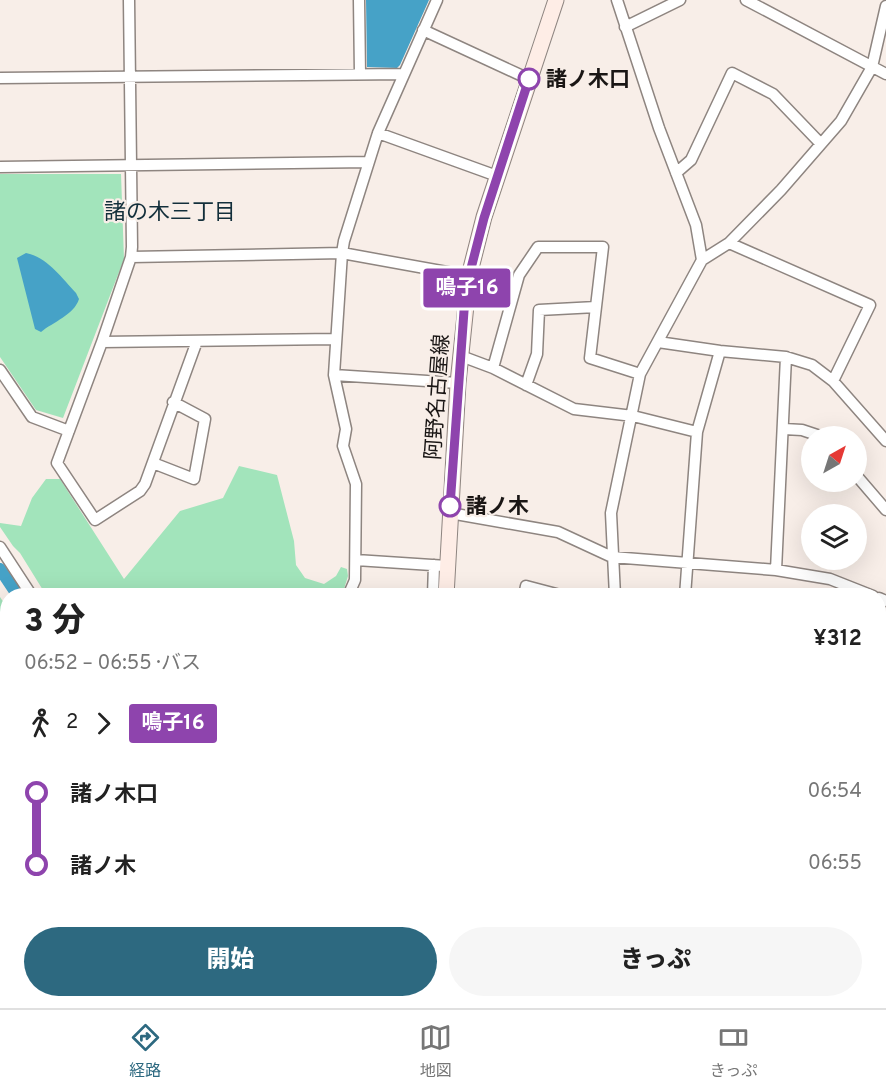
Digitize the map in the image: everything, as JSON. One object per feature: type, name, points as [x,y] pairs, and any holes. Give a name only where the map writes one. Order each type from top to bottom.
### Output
[{"type":"main road","name":"阿野名古屋線","points":[[445,588],[441,566],[450,513],[458,383],[469,276],[497,176],[556,0]]},
{"type":"street","points":[[129,0],[131,257],[57,463],[95,520],[140,490],[145,484],[196,341]]},
{"type":"street","points":[[358,0],[360,74]]},
{"type":"street","points":[[352,588],[355,580],[356,560],[356,484],[343,446],[346,429],[334,375],[342,253],[378,133],[437,0]]},
{"type":"street","points":[[617,0],[696,225],[702,260]]},
{"type":"street","points":[[625,27],[680,0]]},
{"type":"street","points":[[746,0],[886,74]]},
{"type":"street","points":[[614,588],[611,513],[640,374],[702,260],[729,243],[781,190],[841,121],[872,67],[886,6]]},
{"type":"street","points":[[423,30],[529,79]]},
{"type":"street","points":[[676,173],[690,160],[732,73],[773,94],[821,144]]},
{"type":"street","points":[[0,78],[404,74]]},
{"type":"street","points":[[378,133],[497,176]]},
{"type":"street","points":[[0,168],[368,162]]},
{"type":"street","points":[[729,243],[870,305],[833,381]]},
{"type":"street","points":[[493,369],[519,275],[538,247],[603,247],[590,358],[640,374]]},
{"type":"street","points":[[131,257],[342,253],[469,276]]},
{"type":"street","points":[[526,385],[537,354],[539,310],[596,307]]},
{"type":"street","points":[[102,342],[336,339]]},
{"type":"street","points":[[658,342],[786,357],[812,365],[833,381],[886,441]]},
{"type":"street","points":[[686,588],[697,432],[720,351]]},
{"type":"street","points":[[461,356],[493,369],[574,409],[633,416],[697,432]]},
{"type":"street","points":[[776,570],[786,357]]},
{"type":"street","points":[[0,370],[32,417],[69,431]]},
{"type":"street","points":[[334,375],[458,383]]},
{"type":"street","points":[[153,463],[194,479],[205,419],[173,402]]},
{"type":"street","points":[[784,429],[801,430]]},
{"type":"street","points":[[867,488],[886,510]]},
{"type":"street","points":[[450,513],[558,532],[612,557],[776,570],[830,579],[853,588]]},
{"type":"street","points":[[0,547],[27,588]]},
{"type":"street","points":[[356,560],[441,566],[435,588]]},
{"type":"green space","points":[[0,174],[121,174],[124,259],[63,418],[36,410],[0,357]]},
{"type":"green space","points":[[239,466],[277,475],[294,541],[296,565],[305,578],[324,584],[336,576],[341,567],[347,569],[348,576],[344,588],[42,588],[20,553],[0,527],[0,523],[21,526],[32,498],[46,479],[60,479],[124,579],[180,511],[223,498]]},
{"type":"water","points":[[366,0],[429,0],[397,68],[367,67]]},
{"type":"water","points":[[26,253],[41,259],[54,269],[79,299],[73,310],[41,332],[35,329],[17,258]]},
{"type":"waterway","points":[[0,569],[13,588]]},
{"type":"bus line","name":"鳴子16","points":[[450,506],[464,311],[469,276],[484,218],[529,79]]},
{"type":"place","name":"諸ノ木口","points":[[529,79]]},
{"type":"place","name":"諸ノ木","points":[[450,506]]},
{"type":"district","name":"諸の木三丁目","points":[[170,211]]}]
